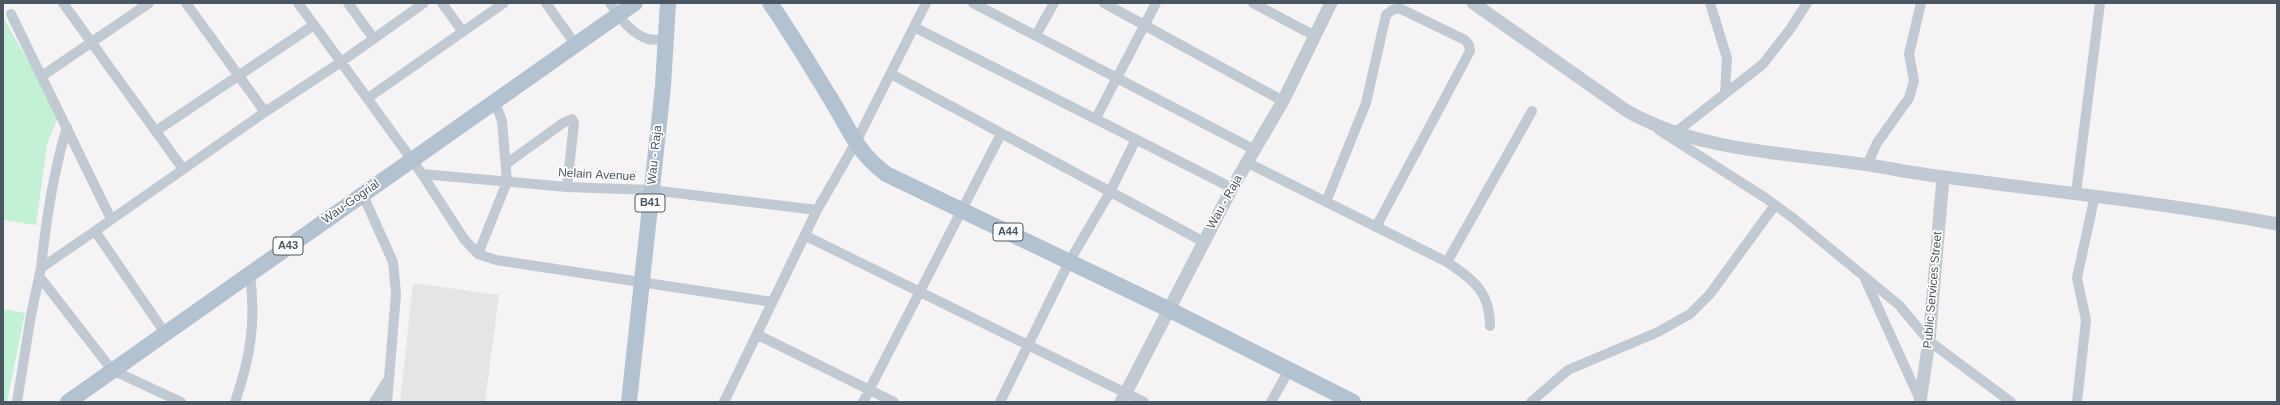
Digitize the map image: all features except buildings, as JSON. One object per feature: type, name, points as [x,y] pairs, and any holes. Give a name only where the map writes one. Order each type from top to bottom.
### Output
[{"type":"main road","name":"Wau-Gogrial","points":[[68,402],[362,193],[495,102],[575,44],[614,9],[635,3]]},
{"type":"main road","name":"Wau - Raja","points":[[629,402],[667,39],[668,3]]},
{"type":"main road","name":"A44","points":[[770,3],[806,58],[855,144],[886,174],[962,209],[1168,309],[1353,402]]},
{"type":"street","points":[[63,3],[183,169]]},
{"type":"street","points":[[42,76],[93,43],[149,3]]},
{"type":"street","points":[[186,3],[265,112]]},
{"type":"street","points":[[298,3],[422,174],[464,239],[478,254],[496,260],[772,302]]},
{"type":"street","points":[[348,3],[374,39]]},
{"type":"street","points":[[40,272],[95,230],[265,112],[341,62],[424,3]]},
{"type":"street","points":[[442,3],[463,32]]},
{"type":"street","points":[[368,98],[504,3]]},
{"type":"street","points":[[546,3],[575,44]]},
{"type":"street","points":[[724,402],[758,336],[772,302],[806,236],[817,210],[855,144],[926,3]]},
{"type":"street","points":[[972,3],[1256,150]]},
{"type":"street","points":[[1036,35],[1054,3]]},
{"type":"street","points":[[1104,3],[1283,101]]},
{"type":"street","points":[[1096,118],[1156,3]]},
{"type":"street","points":[[1252,3],[1314,35]]},
{"type":"street","name":"Wau - Raja","points":[[1123,397],[1232,188],[1256,150],[1283,101],[1331,3]]},
{"type":"street","points":[[1473,3],[1609,99],[1775,205],[1899,304],[1929,341],[2011,402]]},
{"type":"street","points":[[1710,3],[1727,58],[1725,93]]},
{"type":"street","points":[[1676,132],[1763,64],[1791,28],[1807,3]]},
{"type":"street","points":[[1867,165],[1877,143],[1910,98],[1914,81],[1909,54],[1921,3]]},
{"type":"street","points":[[2076,193],[2100,3]]},
{"type":"street","points":[[1326,202],[1366,103],[1386,15],[1392,10],[1399,8],[1465,40],[1469,45],[1470,51],[1376,227]]},
{"type":"street","points":[[614,9],[631,29],[648,39],[667,39]]},
{"type":"street","points":[[11,14],[111,219]]},
{"type":"street","points":[[156,131],[314,24]]},
{"type":"street","points":[[914,27],[1232,188]]},
{"type":"street","points":[[891,74],[1204,242]]},
{"type":"street","points":[[478,254],[507,182],[502,121],[495,102]]},
{"type":"street","points":[[1447,262],[1532,111]]},
{"type":"street","points":[[506,164],[563,122],[572,120],[574,123],[567,187]]},
{"type":"street","points":[[1650,124],[1676,132],[1758,151],[1867,165],[1943,177],[2095,195],[2277,224]]},
{"type":"street","points":[[17,402],[40,272],[56,163],[67,127]]},
{"type":"street","points":[[863,402],[1001,134]]},
{"type":"street","points":[[1000,402],[1069,262],[1110,192],[1136,139]]},
{"type":"street","points":[[1248,163],[1447,262],[1461,272],[1482,292],[1488,303],[1490,326]]},
{"type":"street","name":"Nelain Avenue","points":[[422,174],[567,187],[652,190],[817,210]]},
{"type":"street","name":"Public Services Street","points":[[1920,401],[1929,341],[1943,177]]},
{"type":"street","points":[[362,193],[393,262],[396,294],[387,402]]},
{"type":"street","points":[[2077,402],[2086,320],[2077,278],[2095,195]]},
{"type":"street","points":[[1531,402],[1568,370],[1658,332],[1690,314],[1710,294],[1775,205]]},
{"type":"street","points":[[95,230],[165,333]]},
{"type":"street","points":[[806,236],[1028,346],[1123,397],[1144,402]]},
{"type":"street","points":[[40,272],[112,370],[181,402]]},
{"type":"street","points":[[235,402],[243,380],[251,344],[254,305],[250,273]]},
{"type":"street","points":[[1863,275],[1920,401]]},
{"type":"street","points":[[758,336],[894,402]]},
{"type":"street","points":[[1271,402],[1289,370]]},
{"type":"street","points":[[374,402],[389,378]]},
{"type":"shaded area","points":[[413,283],[499,295],[485,402],[400,402]]},
{"type":"green space","points":[[3,17],[59,115],[47,144],[36,225],[3,220]]},
{"type":"green space","points":[[3,309],[25,313],[7,402],[3,402]]}]
